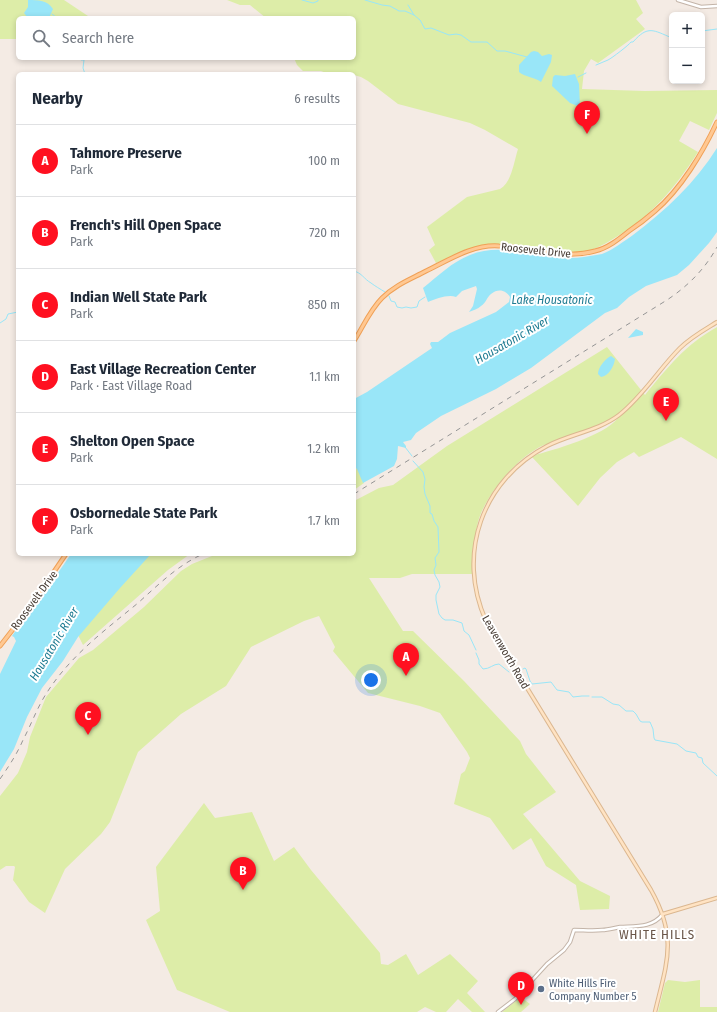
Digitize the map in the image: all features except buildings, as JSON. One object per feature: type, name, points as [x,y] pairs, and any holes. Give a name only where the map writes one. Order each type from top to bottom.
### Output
[{"type":"main road","name":"Roosevelt Drive","points":[[356,338],[377,305],[389,291],[463,253],[486,246],[498,246],[569,255],[590,252],[606,247],[642,222],[666,200],[701,152],[717,122]]},
{"type":"main road","name":"Leavenworth Road","points":[[655,1012],[668,950],[667,928],[663,914],[651,890],[490,629],[478,600],[473,568],[476,540],[482,518],[491,499],[506,477],[526,459],[540,450],[593,429],[616,417],[634,401],[676,353],[695,335],[717,322]]},
{"type":"main road","name":"Roosevelt Drive","points":[[0,646],[28,610],[65,556]]},
{"type":"main road","points":[[663,914],[717,898]]},
{"type":"street","points":[[678,0],[701,7],[717,6]]},
{"type":"street","points":[[498,1012],[515,999],[547,964],[564,950],[570,942],[574,930],[594,931],[619,927],[643,926],[659,919],[663,914]]},
{"type":"green space","points":[[0,0],[64,0],[88,16],[16,16],[16,39],[0,39]]},
{"type":"green space","points":[[227,0],[636,0],[643,13],[636,19],[645,29],[598,63],[591,59],[584,71],[582,89],[645,91],[717,90],[717,113],[709,130],[690,121],[679,141],[698,152],[671,190],[639,221],[597,248],[570,254],[488,245],[479,246],[436,263],[429,250],[435,245],[427,227],[467,197],[500,189],[504,186],[510,176],[518,149],[470,123],[398,104],[368,81],[356,76],[356,72],[303,71],[297,65],[295,60],[356,60],[356,16],[264,16],[250,5],[240,5]]},
{"type":"green space","points":[[717,327],[717,459],[681,437],[639,457],[634,452],[617,462],[600,478],[578,506],[531,456],[578,442],[602,431],[618,418],[587,432],[565,440],[544,445],[534,450],[514,467],[495,489],[482,511],[478,522],[476,535],[473,574],[412,574],[400,578],[369,578],[403,631],[413,631],[464,681],[520,741],[526,754],[556,792],[523,814],[580,881],[610,896],[609,909],[580,910],[576,885],[546,866],[531,838],[513,850],[490,818],[454,804],[461,774],[465,771],[470,758],[440,713],[420,706],[368,693],[333,651],[335,647],[319,616],[304,621],[251,647],[226,686],[181,714],[138,752],[110,822],[101,834],[65,869],[45,913],[29,902],[13,880],[14,866],[6,866],[0,870],[0,796],[18,773],[46,697],[79,658],[93,650],[144,607],[181,571],[192,564],[212,556],[356,556],[356,500],[379,488],[393,485],[447,446],[607,347],[645,395],[669,366],[686,349]]},
{"type":"green space","points":[[356,468],[360,471],[364,483],[356,489]]},
{"type":"green space","points":[[144,556],[187,556],[168,570],[83,645],[78,635]]},
{"type":"green space","points":[[204,803],[215,818],[252,812],[274,861],[294,847],[311,870],[380,953],[381,964],[388,965],[406,954],[418,975],[450,954],[478,981],[467,993],[485,1012],[472,1012],[458,999],[446,1012],[436,1012],[425,1007],[417,1012],[230,1012],[177,990],[146,920],[160,911],[156,867]]},
{"type":"green space","points":[[668,980],[685,982],[700,980],[700,1007],[717,1007],[717,1012],[658,1012],[665,983]]},
{"type":"green space","points":[[521,997],[530,1004],[521,1012],[502,1012]]},
{"type":"water","points":[[28,0],[39,0],[45,2],[53,9],[50,16],[26,16],[24,13],[28,7]]},
{"type":"water","points":[[531,52],[538,52],[542,56],[549,54],[552,55],[551,62],[541,82],[519,72],[519,65]]},
{"type":"water","points":[[575,74],[579,84],[580,107],[570,103],[552,86],[553,77],[555,75],[565,76]]},
{"type":"water","name":"Lake Housatonic","points":[[717,148],[717,232],[689,265],[677,275],[646,286],[629,297],[617,308],[605,313],[531,368],[496,389],[441,416],[416,433],[411,440],[403,442],[406,448],[398,446],[397,459],[394,466],[363,483],[356,468],[356,398],[432,348],[430,344],[431,342],[438,342],[450,333],[496,312],[509,302],[510,297],[504,291],[496,291],[490,295],[480,307],[469,312],[473,306],[477,289],[476,286],[462,291],[456,297],[446,296],[428,302],[423,288],[457,261],[484,251],[512,251],[570,258],[602,254],[633,235],[657,216],[690,184],[709,161]]},
{"type":"water","points":[[636,329],[643,332],[643,335],[628,338]]},
{"type":"water","points":[[611,356],[615,359],[614,365],[609,373],[601,377],[598,374],[599,369]]},
{"type":"water","name":"Housatonic River","points":[[70,556],[149,556],[78,637],[63,661],[42,688],[27,717],[14,749],[0,772],[0,674],[16,641],[12,636],[21,623],[26,619]]},
{"type":"waterway","points":[[302,0],[313,3],[318,0]]},
{"type":"waterway","points":[[365,0],[390,6],[399,11],[405,11],[414,15],[420,20],[425,29],[431,28],[449,35],[461,35],[471,42],[487,42],[497,51],[505,51],[527,57]]},
{"type":"waterway","points":[[408,5],[414,15]]},
{"type":"waterway","points":[[705,31],[717,29]]},
{"type":"waterway","points":[[596,65],[610,59],[647,31],[655,31],[669,37]]},
{"type":"waterway","points":[[84,60],[83,68],[84,72]]},
{"type":"waterway","points":[[578,77],[586,73]]},
{"type":"waterway","points":[[356,272],[385,292]]},
{"type":"waterway","points":[[389,296],[391,301],[395,302],[397,307],[402,308],[417,307],[419,301],[425,297]]},
{"type":"waterway","points":[[0,323],[6,319],[8,314],[16,312]]},
{"type":"waterway","points":[[405,447],[412,456]]},
{"type":"waterway","points":[[413,461],[423,472],[425,479],[425,494],[430,506],[430,513],[432,514],[438,527],[439,552],[435,558],[436,565],[434,570],[440,587],[436,595],[439,614],[445,620],[453,620],[462,623],[464,631],[469,635],[476,650]]},
{"type":"waterway","points":[[476,653],[479,664],[483,669],[499,664],[509,672]]},
{"type":"waterway","points":[[523,669],[526,669],[532,684],[551,682],[557,690],[569,692],[573,697],[589,696]]},
{"type":"waterway","points":[[592,697],[602,697],[613,704],[619,705],[626,711],[633,711],[640,721],[650,722],[655,740],[677,744],[686,751],[696,753],[698,757],[702,758],[703,763],[717,776]]},
{"type":"railway","points":[[356,493],[667,300],[682,289],[695,276],[707,263],[717,247]]},
{"type":"railway","points":[[0,779],[10,765],[43,699],[55,680],[88,645],[169,576],[185,564],[199,556]]},
{"type":"place","name":"Osbornedale State Park","points":[[587,134]]},
{"type":"place","name":"Shelton Open Space","points":[[666,421]]},
{"type":"place","name":"Tahmore Preserve","points":[[406,676]]},
{"type":"place","name":"Indian Well State Park","points":[[88,735]]},
{"type":"place","name":"French's Hill Open Space","points":[[243,890]]},
{"type":"place","name":"White Hills Fire Company Number 5","points":[[541,989]]},
{"type":"place","name":"East Village Recreation Center","points":[[521,1005]]},
{"type":"district","name":"WHITE HILLS","points":[[657,934]]}]
